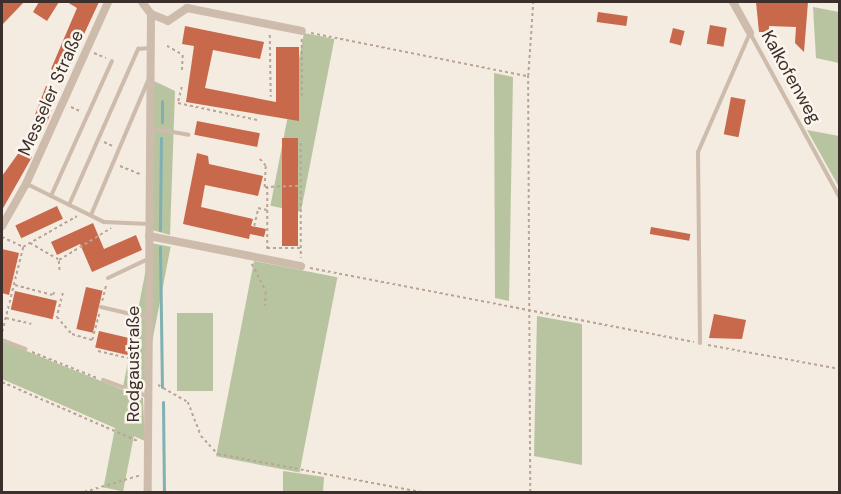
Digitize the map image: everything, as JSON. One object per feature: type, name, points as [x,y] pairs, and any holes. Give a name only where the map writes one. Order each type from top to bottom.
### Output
[{"type":"street","name":"Messeler Straße","points":[[2,224],[26,184],[108,2]]},
{"type":"street","points":[[142,2],[151,14],[168,21],[187,8],[302,31]]},
{"type":"street","name":"Kalkofenweg","points":[[733,2],[750,33]]},
{"type":"street","name":"Rodgaustraße","points":[[148,492],[151,14]]},
{"type":"street","points":[[149,236],[302,266]]},
{"type":"lane","name":"Kalkofenweg","points":[[750,33],[840,198]]},
{"type":"lane","points":[[700,343],[698,152],[750,33]]},
{"type":"lane","points":[[69,205],[138,49],[150,48]]},
{"type":"lane","points":[[51,196],[112,61]]},
{"type":"lane","points":[[91,215],[150,77]]},
{"type":"lane","points":[[150,128],[188,135]]},
{"type":"lane","points":[[26,184],[114,225],[149,224]]},
{"type":"lane","points":[[108,278],[148,258]]},
{"type":"lane","points":[[101,307],[148,318]]},
{"type":"lane","points":[[2,338],[25,349]]},
{"type":"lane","points":[[103,380],[147,396]]},
{"type":"path","points":[[530,492],[528,76],[533,2]]},
{"type":"path","points":[[270,25],[271,97]]},
{"type":"path","points":[[303,96],[302,31],[528,76]]},
{"type":"path","points":[[167,46],[183,55],[182,73]]},
{"type":"path","points":[[86,50],[112,61]]},
{"type":"path","points":[[182,87],[178,103],[257,120]]},
{"type":"path","points":[[98,140],[120,149]]},
{"type":"path","points":[[301,143],[302,266],[530,312],[840,369]]},
{"type":"path","points":[[260,159],[267,187],[267,259]]},
{"type":"path","points":[[113,164],[149,178]]},
{"type":"path","points":[[267,187],[301,186]]},
{"type":"path","points":[[254,226],[258,208],[267,210]]},
{"type":"path","points":[[2,338],[23,247],[84,212]]},
{"type":"path","points":[[59,260],[103,238],[114,225]]},
{"type":"path","points":[[2,237],[23,247]]},
{"type":"path","points":[[30,243],[59,260]]},
{"type":"path","points":[[267,248],[301,248]]},
{"type":"path","points":[[248,256],[266,292],[266,306]]},
{"type":"path","points":[[59,260],[60,272]]},
{"type":"path","points":[[63,293],[57,317],[72,334],[92,340],[108,278]]},
{"type":"path","points":[[14,285],[53,295],[54,291]]},
{"type":"path","points":[[6,318],[31,324]]},
{"type":"path","points":[[25,349],[103,380]]},
{"type":"path","points":[[98,351],[148,362]]},
{"type":"path","points":[[147,377],[188,402],[201,436],[218,454],[422,492]]},
{"type":"path","points":[[2,382],[147,445]]},
{"type":"path","points":[[84,492],[148,473]]},
{"type":"green space","points":[[813,7],[839,12],[839,63],[816,58]]},
{"type":"green space","points":[[304,33],[334,39],[301,212],[270,206]]},
{"type":"green space","points":[[494,73],[513,77],[509,301],[495,298]]},
{"type":"green space","points":[[154,81],[175,91],[170,235],[152,230]]},
{"type":"green space","points":[[807,130],[839,136],[839,187]]},
{"type":"green space","points":[[151,243],[171,247],[123,491],[103,487]]},
{"type":"green space","points":[[254,261],[337,277],[299,473],[216,456]]},
{"type":"green space","points":[[177,313],[213,313],[213,391],[177,391]]},
{"type":"green space","points":[[537,316],[582,324],[582,465],[534,456]]},
{"type":"green space","points":[[2,341],[143,398],[145,441],[2,379]]},
{"type":"green space","points":[[283,471],[324,477],[323,492],[283,492]]},
{"type":"building","points":[[4,2],[24,2],[2,25],[2,5]]},
{"type":"building","points":[[39,2],[59,2],[47,21],[33,12]]},
{"type":"building","points":[[67,2],[99,2],[65,75],[51,69],[77,8]]},
{"type":"building","points":[[756,2],[808,2],[804,52],[795,43],[796,27],[769,26],[769,32],[759,32]]},
{"type":"building","points":[[598,12],[628,16],[626,26],[597,22]]},
{"type":"building","points":[[710,25],[727,28],[723,47],[707,44]]},
{"type":"building","points":[[185,26],[264,42],[260,59],[213,50],[205,88],[276,102],[276,47],[299,47],[299,121],[186,102],[194,46],[182,44]]},
{"type":"building","points":[[673,28],[685,31],[681,45],[669,43]]},
{"type":"building","points":[[46,86],[59,91],[46,125],[33,120]]},
{"type":"building","points":[[731,97],[746,100],[738,137],[724,134]]},
{"type":"building","points":[[197,121],[260,133],[257,147],[194,135]]},
{"type":"building","points":[[282,138],[298,138],[298,246],[282,246]]},
{"type":"building","points":[[20,151],[32,157],[2,210],[2,176]]},
{"type":"building","points":[[197,153],[208,156],[209,164],[263,176],[258,196],[205,185],[201,207],[253,219],[251,226],[266,229],[264,237],[250,234],[249,239],[183,224]]},
{"type":"building","points":[[57,206],[63,219],[21,238],[15,225]]},
{"type":"building","points":[[93,223],[104,249],[136,235],[142,250],[92,272],[80,244],[57,255],[51,242]]},
{"type":"building","points":[[651,227],[690,234],[689,241],[650,234]]},
{"type":"building","points":[[2,249],[19,253],[9,295],[2,293]]},
{"type":"building","points":[[86,287],[103,291],[93,333],[76,329]]},
{"type":"building","points":[[15,291],[57,301],[53,319],[11,310]]},
{"type":"building","points":[[714,314],[746,320],[742,339],[709,338]]},
{"type":"building","points":[[99,331],[141,341],[137,357],[95,348]]},
{"type":"waterway","points":[[162,101],[162,122]]},
{"type":"waterway","points":[[160,230],[161,138]]},
{"type":"waterway","points":[[160,247],[162,387]]},
{"type":"waterway","points":[[163,402],[164,492]]}]
